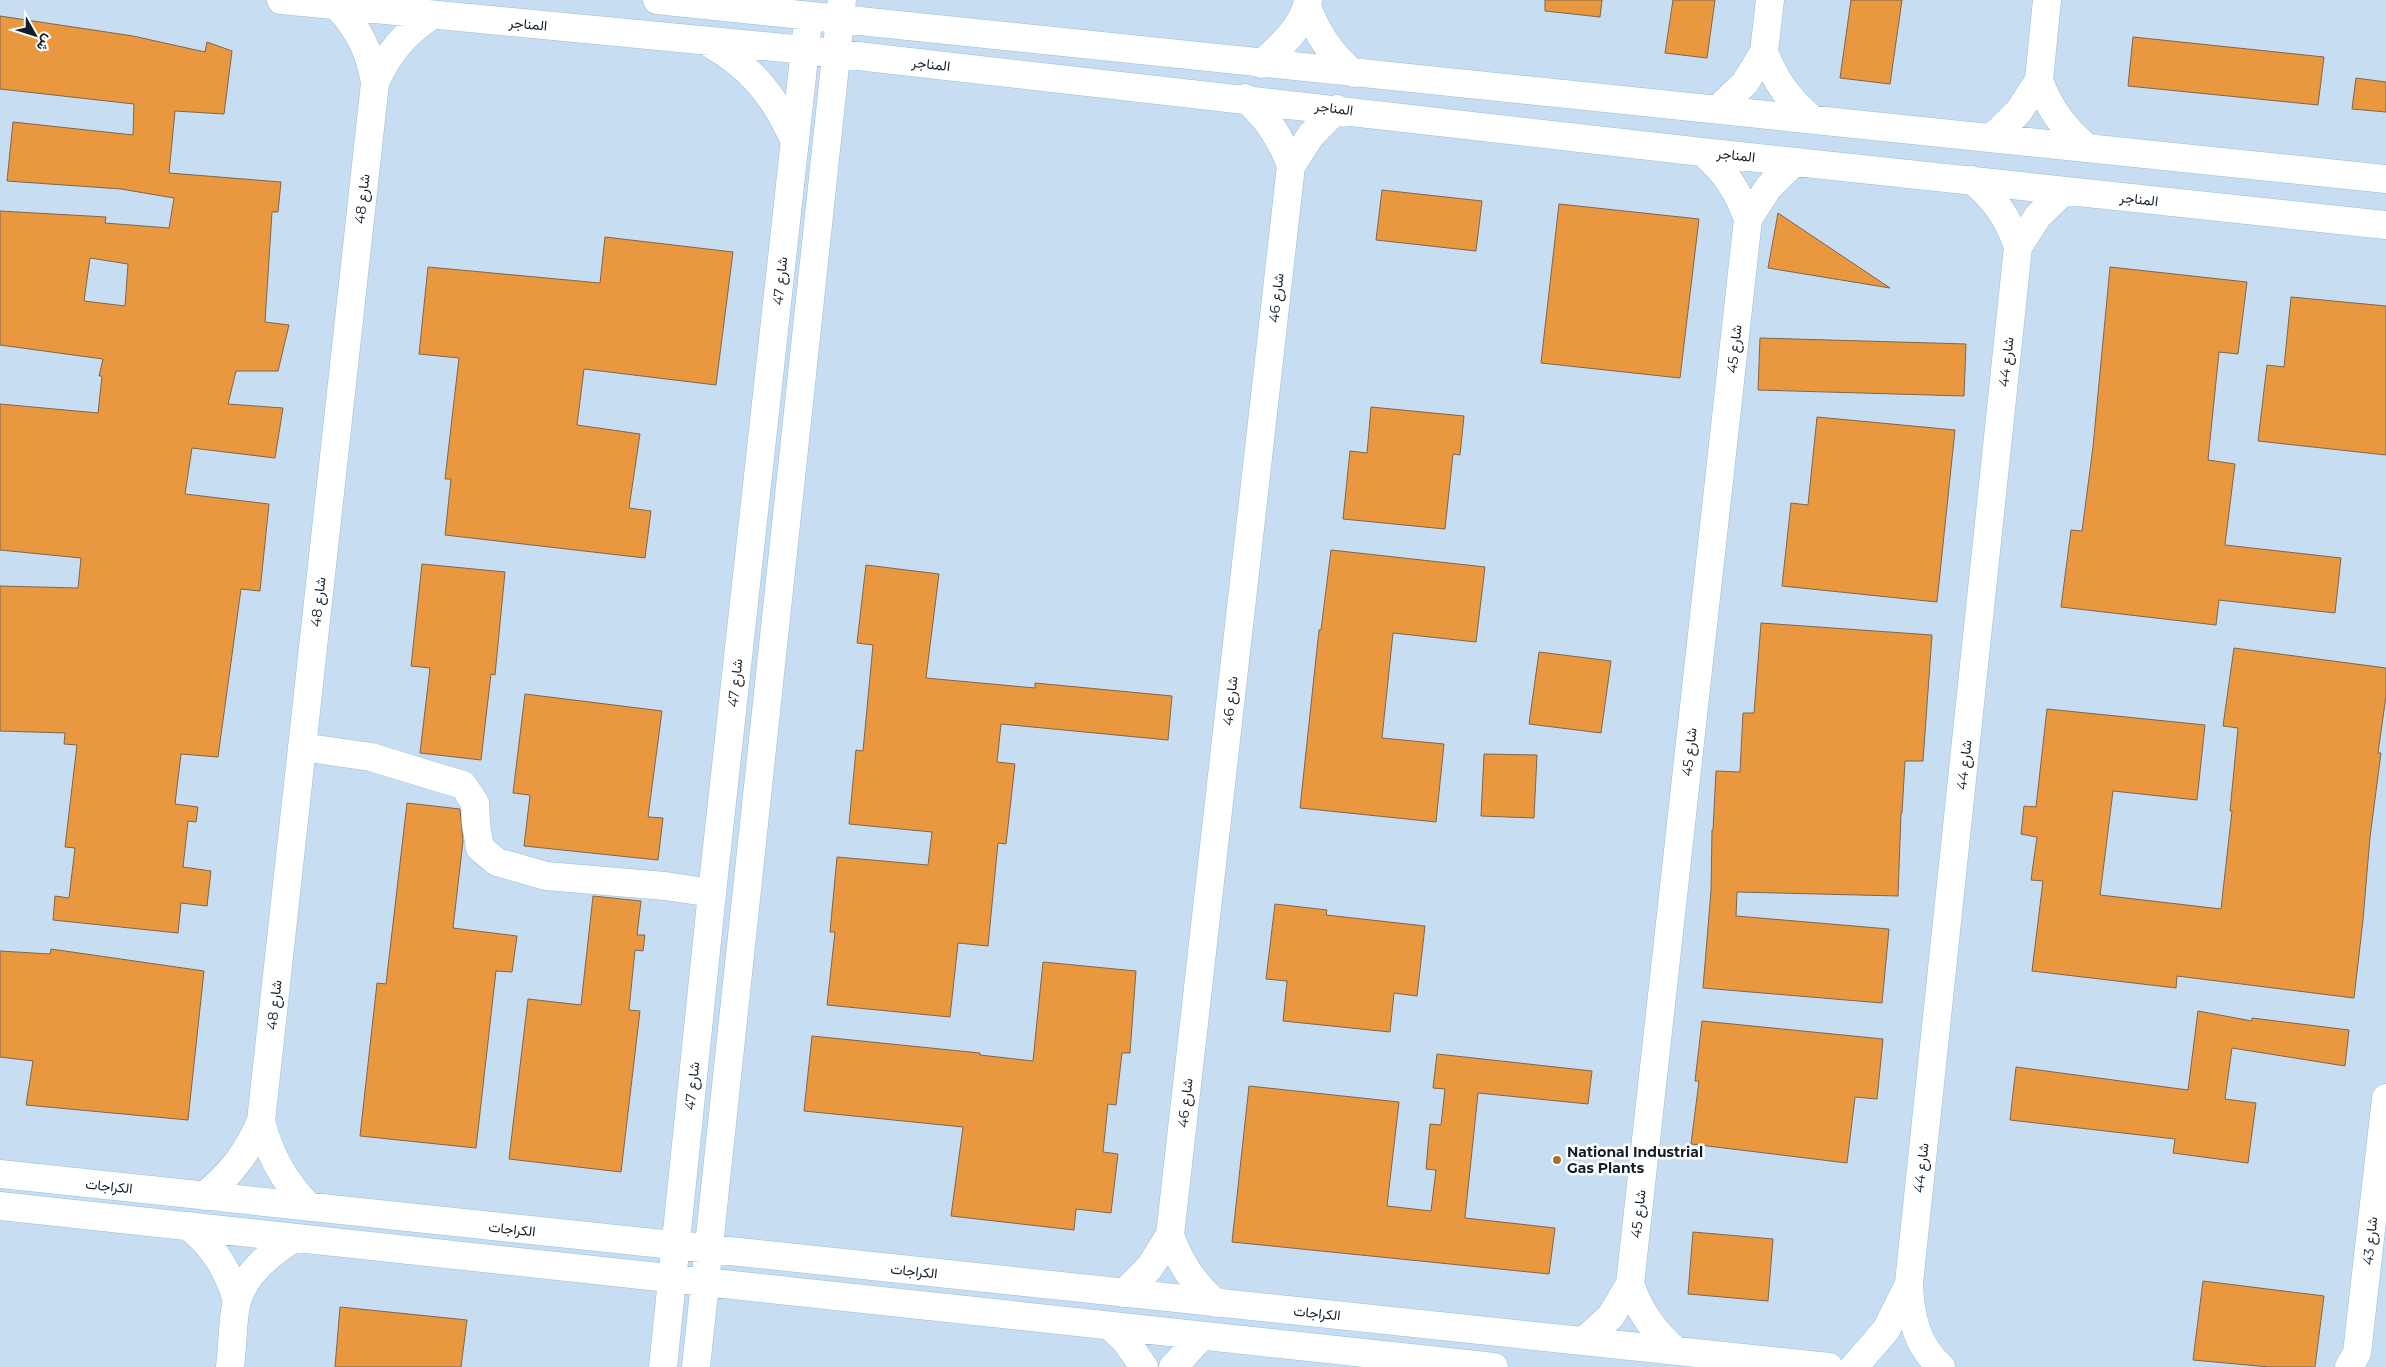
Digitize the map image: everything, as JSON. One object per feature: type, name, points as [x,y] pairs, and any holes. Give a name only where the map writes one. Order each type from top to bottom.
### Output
[{"type":"street","name":"المناجر","points":[[281,0],[834,53],[1246,98],[1702,152],[2386,225]]},
{"type":"street","points":[[657,0],[840,10],[1261,64],[2085,146],[2386,179]]},
{"type":"street","points":[[1718,109],[1745,83],[1764,52],[1770,0]]},
{"type":"street","points":[[1993,137],[2020,111],[2039,80],[2047,0]]},
{"type":"street","points":[[1261,64],[1288,38],[1307,3]]},
{"type":"street","points":[[1307,3],[1314,26],[1325,43],[1338,60],[1353,73]]},
{"type":"street","name":"شارع 48","points":[[337,6],[352,22],[364,41],[375,83]]},
{"type":"street","name":"شارع 47","points":[[663,1367],[712,893],[796,143],[809,9]]},
{"type":"street","points":[[696,1367],[840,10]]},
{"type":"street","name":"شارع 48","points":[[204,1196],[223,1181],[239,1163],[252,1143],[261,1121],[375,83],[384,62],[397,43],[413,27],[432,15]]},
{"type":"street","points":[[706,41],[730,55],[751,73],[770,94],[784,117],[796,143]]},
{"type":"street","points":[[1764,52],[1782,89],[1795,105],[1811,118]]},
{"type":"street","points":[[2039,80],[2046,99],[2056,117],[2085,146]]},
{"type":"street","name":"شارع 46","points":[[1124,1293],[1150,1267],[1170,1235],[1291,166],[1284,146],[1274,128],[1246,98]]},
{"type":"street","name":"شارع 46","points":[[1291,166],[1311,135],[1337,109]]},
{"type":"street","name":"شارع 45","points":[[1584,1342],[1610,1316],[1630,1284],[1748,219],[1741,199],[1731,181],[1718,165],[1702,152]]},
{"type":"street","name":"شارع 45","points":[[1748,219],[1768,188],[1794,162]]},
{"type":"street","name":"شارع 44","points":[[1941,1367],[1933,1360],[1918,1337],[1910,1311],[1909,1283],[2018,247],[2012,227],[2001,210],[1988,194],[1972,180]]},
{"type":"street","name":"شارع 44","points":[[2018,247],[2038,216],[2064,191]]},
{"type":"street","points":[[302,747],[371,757],[463,785],[475,803],[480,848],[497,862],[546,876],[664,886],[712,893]]},
{"type":"street","name":"شارع 43","points":[[2356,1362],[2386,1098]]},
{"type":"street","name":"شارع 48","points":[[261,1121],[267,1146],[278,1168],[292,1189],[309,1207]]},
{"type":"street","name":"الكراجات","points":[[0,1174],[676,1247],[1829,1367]]},
{"type":"street","points":[[0,1206],[1494,1367]]},
{"type":"street","points":[[189,1226],[206,1241],[220,1259],[231,1279],[238,1301]]},
{"type":"street","name":"شارع 46","points":[[1170,1235],[1177,1255],[1187,1273],[1200,1289],[1216,1303]]},
{"type":"street","points":[[230,1367],[238,1301],[247,1281],[260,1264],[294,1238]]},
{"type":"street","name":"شارع 44","points":[[1854,1367],[1886,1330],[1909,1283]]},
{"type":"street","points":[[1630,1284],[1647,1322],[1676,1351]]},
{"type":"street","points":[[1110,1326],[1125,1340],[1144,1367]]},
{"type":"street","points":[[1172,1367],[1202,1336]]},
{"type":"shaded area","points":[[0,0],[2386,0],[2386,1367],[0,1367]]},
{"type":"building","points":[[1545,0],[1602,0],[1600,17],[1545,11]]},
{"type":"building","points":[[1673,0],[1715,0],[1707,58],[1665,53]]},
{"type":"building","points":[[1851,0],[1902,0],[1890,84],[1840,78]]},
{"type":"building","points":[[0,16],[133,36],[205,52],[207,42],[232,51],[224,114],[175,111],[169,173],[281,182],[278,212],[272,212],[265,322],[289,325],[278,371],[236,371],[228,404],[283,408],[275,458],[192,448],[185,494],[269,504],[260,591],[241,589],[218,757],[181,754],[175,804],[198,807],[196,822],[188,821],[183,867],[211,871],[207,906],[181,903],[178,933],[53,920],[55,896],[69,898],[75,848],[65,847],[77,745],[64,744],[65,733],[0,731],[0,586],[78,588],[81,558],[0,550],[0,404],[98,413],[102,376],[99,376],[103,359],[0,345],[0,211],[106,217],[105,223],[169,228],[174,198],[121,189],[7,181],[13,122],[133,135],[134,104],[0,89]],"holes":[[[90,258],[128,264],[125,306],[84,301]]]},
{"type":"building","points":[[2133,37],[2324,57],[2318,105],[2128,86]]},
{"type":"building","points":[[2356,78],[2386,82],[2386,112],[2352,109]]},
{"type":"building","points":[[1382,190],[1482,201],[1476,251],[1376,240]]},
{"type":"building","points":[[1559,204],[1699,219],[1680,378],[1541,363]]},
{"type":"building","points":[[1778,213],[1890,288],[1768,268]]},
{"type":"building","points":[[605,237],[733,252],[716,385],[584,369],[577,425],[640,434],[629,508],[651,511],[645,558],[445,535],[451,479],[445,479],[459,358],[419,354],[428,267],[600,283]]},
{"type":"building","points":[[2110,267],[2247,282],[2238,354],[2219,352],[2208,460],[2235,464],[2225,545],[2341,558],[2335,613],[2219,600],[2216,625],[2061,607],[2071,530],[2082,531],[2093,447]]},
{"type":"building","points":[[2291,297],[2386,306],[2386,455],[2258,441],[2267,365],[2284,367]]},
{"type":"building","points":[[1760,338],[1966,344],[1964,396],[1758,390]]},
{"type":"building","points":[[1371,407],[1464,416],[1460,455],[1453,454],[1445,529],[1343,519],[1350,451],[1367,453]]},
{"type":"building","points":[[1817,417],[1955,430],[1937,602],[1782,586],[1791,503],[1808,505]]},
{"type":"building","points":[[1331,550],[1485,567],[1476,642],[1393,633],[1382,738],[1444,744],[1436,822],[1300,808],[1319,630],[1321,630]]},
{"type":"building","points":[[422,564],[505,572],[495,675],[491,674],[481,760],[420,753],[430,668],[411,666]]},
{"type":"building","points":[[866,565],[939,574],[926,678],[1035,688],[1035,683],[1172,696],[1168,740],[1001,724],[997,762],[1015,764],[1006,844],[998,843],[988,946],[958,943],[950,1017],[827,1005],[835,932],[830,932],[837,857],[928,865],[932,832],[849,824],[856,750],[863,751],[873,645],[857,643]]},
{"type":"building","points":[[1761,623],[1932,635],[1923,761],[1905,761],[1898,896],[1737,892],[1736,916],[1889,929],[1882,1003],[1703,988],[1711,891],[1712,830],[1716,771],[1740,772],[1743,713],[1754,713]]},
{"type":"building","points":[[2234,648],[2386,668],[2386,696],[2378,753],[2381,753],[2370,837],[2354,998],[2177,976],[2176,988],[2032,971],[2043,881],[2031,880],[2037,837],[2021,834],[2024,806],[2036,807],[2047,709],[2205,725],[2197,800],[2113,791],[2100,895],[2221,909],[2232,811],[2230,811],[2238,728],[2223,726]]},
{"type":"building","points":[[1539,652],[1611,661],[1601,733],[1529,724]]},
{"type":"building","points":[[525,694],[662,711],[648,817],[663,818],[658,860],[524,846],[530,795],[513,793]]},
{"type":"building","points":[[1484,754],[1537,755],[1534,818],[1481,816]]},
{"type":"building","points":[[407,803],[460,809],[463,841],[453,928],[517,936],[512,972],[496,971],[476,1148],[360,1136],[377,983],[386,984]]},
{"type":"building","points":[[593,896],[641,901],[637,935],[645,935],[643,951],[635,950],[629,1010],[640,1011],[621,1172],[509,1159],[528,999],[581,1005]]},
{"type":"building","points":[[1275,904],[1327,910],[1326,915],[1425,926],[1417,996],[1394,993],[1390,1032],[1283,1021],[1287,981],[1266,979]]},
{"type":"building","points":[[51,949],[204,971],[188,1120],[26,1105],[33,1061],[0,1057],[0,951],[50,954]]},
{"type":"building","points":[[1043,962],[1136,971],[1130,1053],[1122,1053],[1116,1105],[1108,1104],[1103,1152],[1118,1154],[1111,1213],[1076,1209],[1074,1230],[951,1216],[963,1127],[804,1111],[812,1036],[980,1053],[980,1055],[1033,1061]]},
{"type":"building","points":[[2198,1011],[2252,1021],[2252,1018],[2349,1030],[2345,1066],[2232,1048],[2225,1099],[2256,1103],[2248,1163],[2173,1153],[2175,1139],[2010,1120],[2016,1067],[2188,1090]]},
{"type":"building","points":[[1702,1021],[1883,1039],[1877,1099],[1855,1097],[1847,1163],[1691,1144],[1699,1081],[1695,1081]]},
{"type":"building","points":[[1437,1054],[1592,1071],[1588,1104],[1478,1093],[1465,1218],[1555,1228],[1549,1274],[1232,1242],[1249,1086],[1399,1102],[1387,1206],[1431,1211],[1436,1170],[1426,1169],[1430,1124],[1441,1125],[1445,1089],[1433,1088]]},
{"type":"building","points":[[1693,1232],[1773,1239],[1768,1301],[1688,1294]]},
{"type":"building","points":[[2203,1281],[2324,1296],[2315,1367],[2269,1367],[2193,1360]]},
{"type":"building","points":[[340,1307],[467,1320],[461,1367],[335,1367]]},
{"type":"place","name":"National Industrial Gas Plants","points":[[1557,1160]]}]
